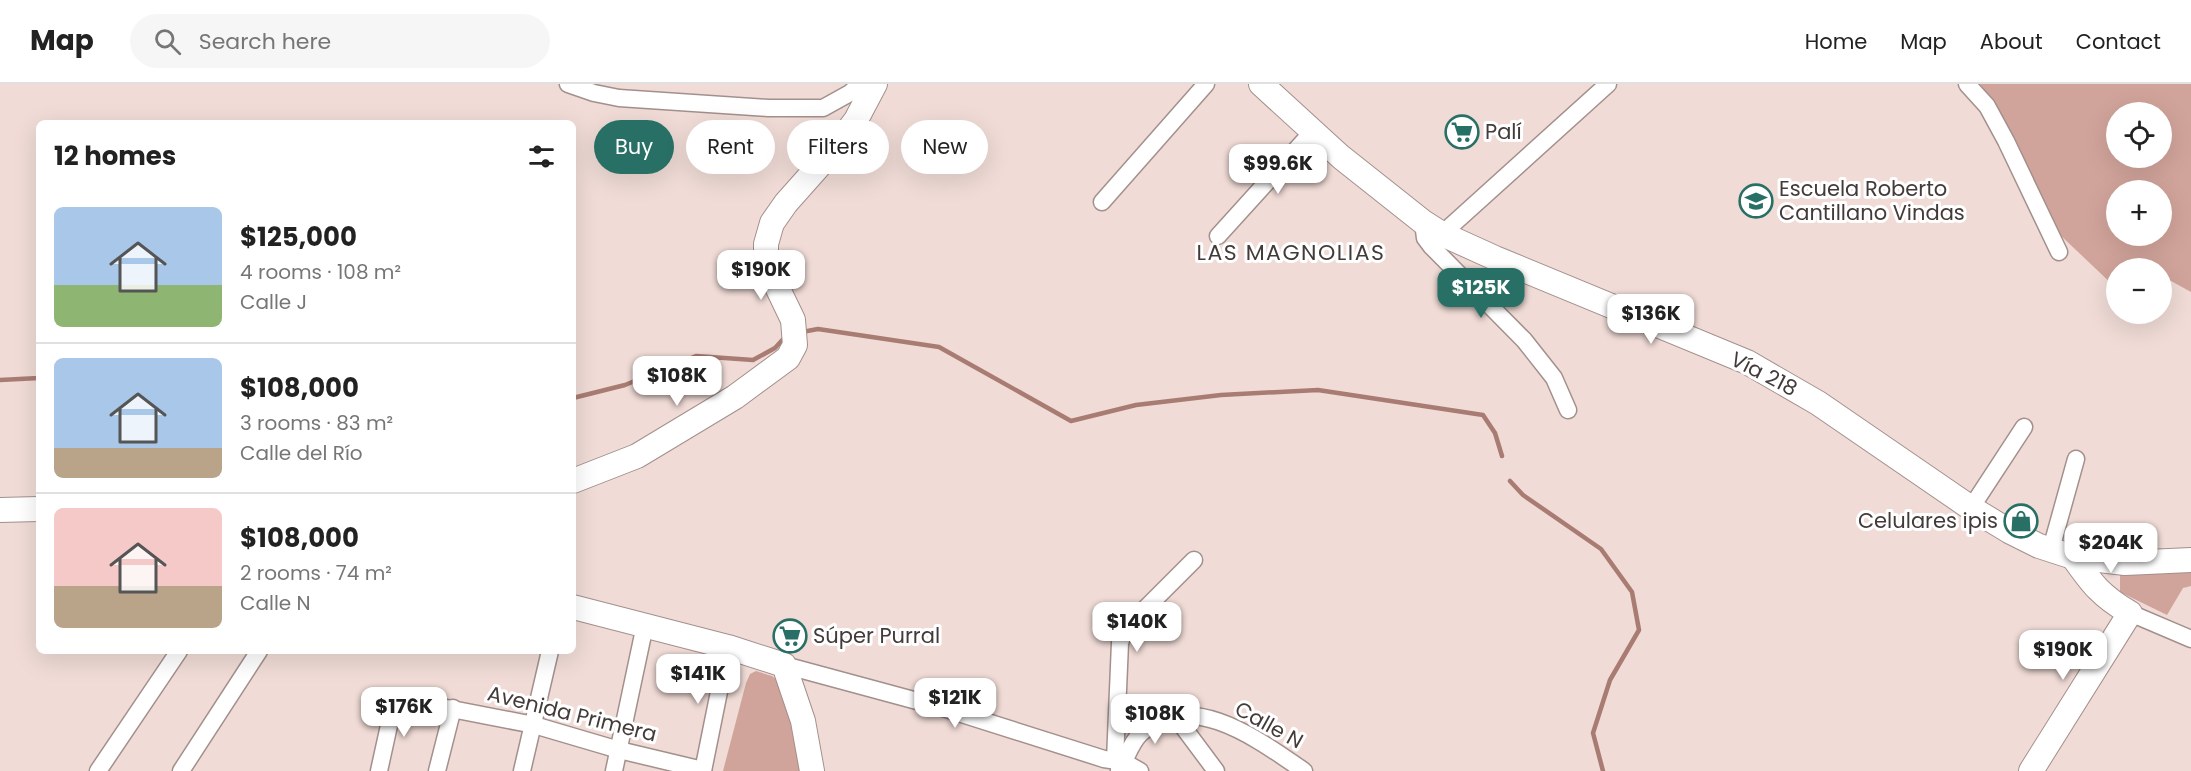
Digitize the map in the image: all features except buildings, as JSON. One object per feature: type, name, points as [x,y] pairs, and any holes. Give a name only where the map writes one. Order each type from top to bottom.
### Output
[{"type":"street","points":[[568,84],[619,98],[802,109],[823,108],[850,93],[860,84]]},
{"type":"street","points":[[576,480],[637,456],[735,397],[788,358],[795,345],[793,320],[766,264],[765,244],[772,223],[786,203],[849,130],[875,84]]},
{"type":"street","points":[[1102,201],[1206,84]]},
{"type":"street","name":"Vía 218","points":[[1261,84],[1341,157],[1432,228],[1496,258],[1748,362],[1818,403],[1971,508],[2019,536],[2039,546],[2062,553],[2125,562],[2191,560]]},
{"type":"street","points":[[1568,410],[1554,378],[1524,340],[1425,238],[1432,228],[1608,84]]},
{"type":"street","points":[[1967,84],[1987,106],[2002,132],[2059,252]]},
{"type":"street","points":[[1218,236],[1313,131]]},
{"type":"street","points":[[1971,508],[2024,428]]},
{"type":"street","points":[[2076,459],[2062,553],[2109,600],[2130,613],[2191,639]]},
{"type":"street","points":[[0,510],[36,509]]},
{"type":"street","points":[[1119,764],[1120,643],[1125,628],[1194,560]]},
{"type":"street","points":[[576,608],[728,647],[784,665],[944,708],[1140,771]]},
{"type":"street","points":[[2031,771],[2130,613]]},
{"type":"street","points":[[614,771],[645,625]]},
{"type":"street","points":[[703,770],[728,647]]},
{"type":"street","points":[[98,771],[177,654]]},
{"type":"street","points":[[181,771],[257,654]]},
{"type":"street","points":[[522,771],[549,654]]},
{"type":"street","points":[[784,665],[803,721],[812,771]]},
{"type":"street","name":"Avenida Primera","points":[[379,771],[395,698],[534,725],[620,750],[703,770]]},
{"type":"street","points":[[437,771],[453,708]]},
{"type":"street","name":"Calle N","points":[[1175,716],[1192,715],[1244,732],[1304,771]]},
{"type":"street","points":[[1119,764],[1140,735],[1153,725],[1175,716],[1216,771]]},
{"type":"shaded area","points":[[1980,84],[2191,84],[2191,292],[2172,282],[2172,258],[2106,258],[2106,279],[2057,232],[1998,110]]},
{"type":"shaded area","points":[[2191,565],[2191,586],[2183,588],[2167,615],[2120,592],[2120,570]]},
{"type":"shaded area","points":[[756,671],[777,680],[792,720],[800,771],[723,771],[746,683],[750,674]]},
{"type":"waterway","points":[[802,332],[818,329],[939,347],[1071,421],[1136,405],[1221,395],[1318,390],[1483,415],[1495,433],[1502,456]]},
{"type":"waterway","points":[[576,397],[625,385],[696,356],[753,360],[775,348],[786,336]]},
{"type":"waterway","points":[[0,380],[36,378]]},
{"type":"waterway","points":[[1510,481],[1523,495],[1601,549],[1632,592],[1639,630],[1610,680],[1593,733],[1603,771]]},
{"type":"place","name":"Palí","points":[[1462,132]]},
{"type":"place","name":"Escuela Roberto Cantillano Vindas","points":[[1756,201]]},
{"type":"place","name":"Celulares ipis","points":[[2021,521]]},
{"type":"place","name":"Súper Purral","points":[[790,636]]},
{"type":"district","name":"LAS MAGNOLIAS","points":[[1291,252]]}]
